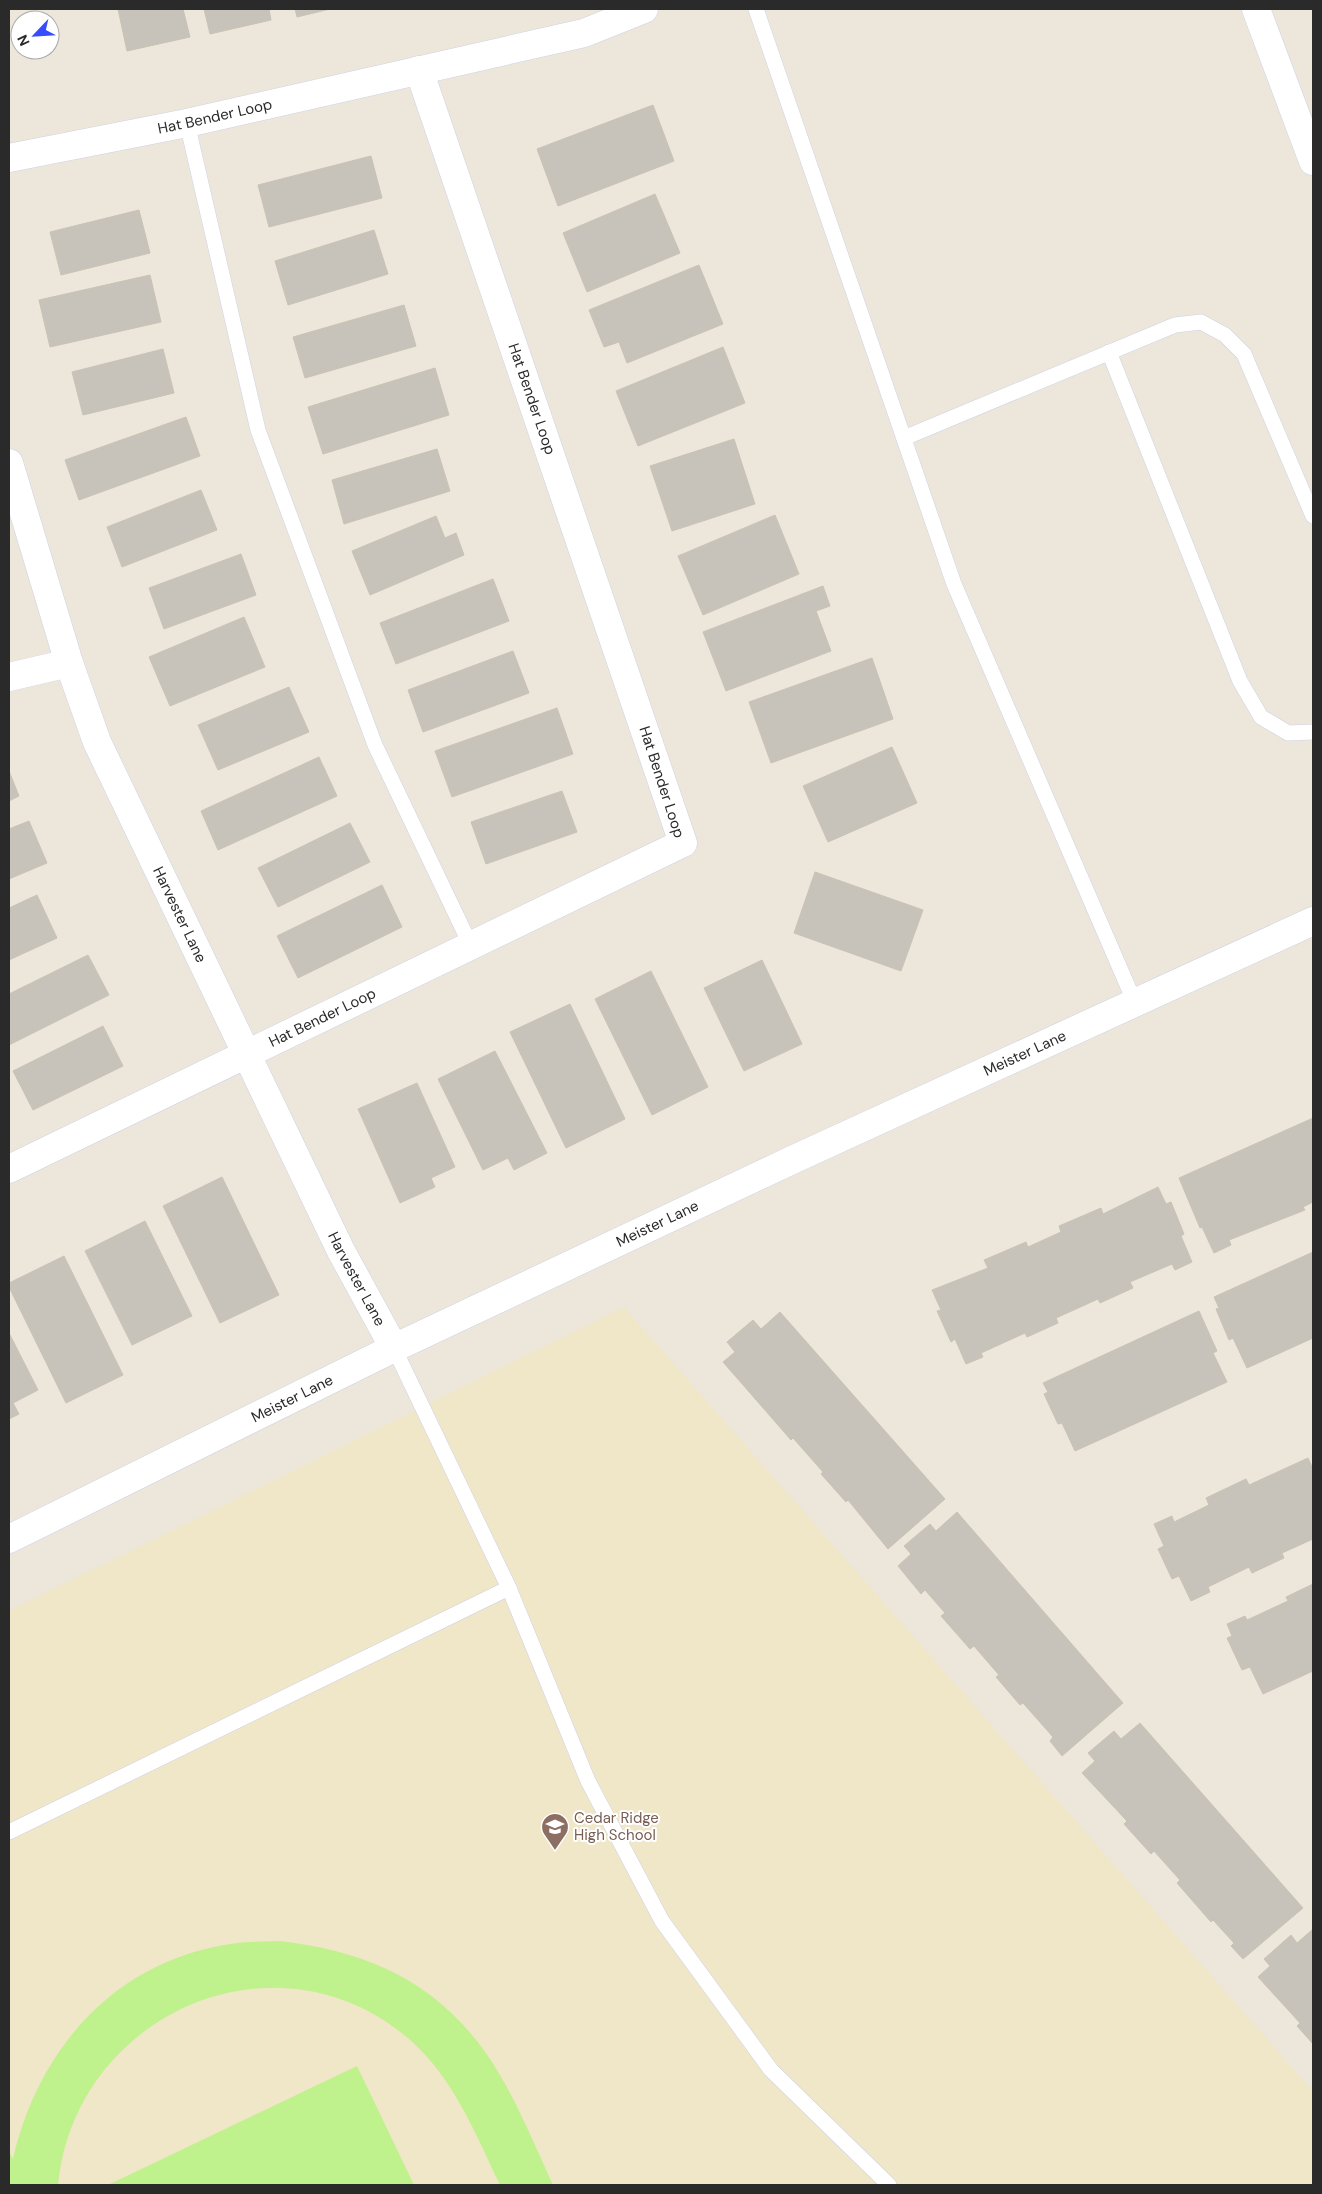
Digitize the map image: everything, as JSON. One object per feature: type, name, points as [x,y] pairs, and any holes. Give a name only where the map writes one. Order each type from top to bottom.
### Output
[{"type":"street","name":"Hat Bender Loop","points":[[9,158],[187,123],[584,33],[644,9]]},
{"type":"street","points":[[1256,9],[1313,161]]},
{"type":"street","name":"Hat Bender Loop","points":[[9,1167],[684,843],[419,70]]},
{"type":"street","name":"Harvester Lane","points":[[9,463],[69,663],[97,742],[245,1055],[341,1252],[394,1348]]},
{"type":"street","points":[[9,677],[69,663]]},
{"type":"street","name":"Meister Lane","points":[[9,1539],[394,1348],[790,1161],[1313,921]]},
{"type":"lane","points":[[756,9],[954,584],[1135,1003]]},
{"type":"lane","points":[[187,123],[258,430],[375,746],[471,946]]},
{"type":"lane","points":[[904,438],[1175,324],[1202,322],[1225,336],[1244,354],[1313,516]]},
{"type":"lane","points":[[1109,352],[1240,681],[1261,717],[1288,733],[1313,732]]},
{"type":"lane","points":[[394,1348],[509,1588],[588,1782],[662,1921],[772,2070],[889,2185]]},
{"type":"lane","points":[[9,1832],[509,1588]]},
{"type":"shaded area","name":"Cedar Ridge High School","points":[[624,1307],[1313,2091],[1313,2185],[9,2185],[9,1611]]},
{"type":"green space","points":[[279,1941],[311,1946],[370,1962],[397,1974],[422,1989],[446,2008],[468,2030],[498,2071],[523,2119],[553,2185],[500,2185],[460,2104],[435,2066],[420,2049],[403,2034],[350,2003],[295,1989],[239,1991],[186,2007],[139,2036],[100,2076],[72,2126],[58,2185],[9,2185],[9,2152],[13,2159],[25,2118],[42,2080],[64,2045],[90,2014],[121,1988],[155,1967],[194,1952],[237,1943]]},
{"type":"green space","points":[[357,2066],[414,2185],[110,2184]]},
{"type":"building","points":[[118,9],[183,9],[190,37],[127,51]]},
{"type":"building","points":[[204,9],[269,9],[271,20],[210,34]]},
{"type":"building","points":[[295,9],[330,9],[297,17]]},
{"type":"building","points":[[653,105],[674,161],[558,206],[537,149]]},
{"type":"building","points":[[371,156],[382,198],[269,227],[258,185]]},
{"type":"building","points":[[655,194],[680,253],[587,292],[563,233]]},
{"type":"building","points":[[139,210],[150,253],[61,275],[50,232]]},
{"type":"building","points":[[374,230],[388,274],[288,305],[275,261]]},
{"type":"building","points":[[699,265],[723,324],[627,363],[619,342],[604,347],[589,310]]},
{"type":"building","points":[[150,275],[161,322],[50,347],[39,300]]},
{"type":"building","points":[[404,305],[416,346],[305,378],[293,337]]},
{"type":"building","points":[[723,347],[745,403],[638,446],[616,391]]},
{"type":"building","points":[[163,349],[174,393],[83,415],[72,372]]},
{"type":"building","points":[[435,368],[449,415],[323,454],[308,407]]},
{"type":"building","points":[[186,417],[200,456],[79,500],[65,460]]},
{"type":"building","points":[[734,439],[755,504],[672,531],[650,466]]},
{"type":"building","points":[[437,449],[450,491],[344,524],[332,480]]},
{"type":"building","points":[[201,490],[217,530],[122,567],[107,527]]},
{"type":"building","points":[[775,515],[799,574],[703,615],[678,556]]},
{"type":"building","points":[[436,516],[445,538],[456,533],[464,555],[370,595],[352,551]]},
{"type":"building","points":[[241,554],[256,595],[164,629],[149,588]]},
{"type":"building","points":[[493,579],[509,621],[396,664],[380,623]]},
{"type":"building","points":[[823,586],[830,606],[816,611],[831,651],[726,691],[703,632]]},
{"type":"building","points":[[244,617],[265,667],[170,706],[149,657]]},
{"type":"building","points":[[513,651],[529,693],[423,732],[408,690]]},
{"type":"building","points":[[872,658],[893,719],[771,763],[749,702]]},
{"type":"building","points":[[289,687],[309,732],[218,770],[198,725]]},
{"type":"building","points":[[557,708],[573,754],[452,797],[435,751]]},
{"type":"building","points":[[892,747],[917,803],[828,842],[803,786]]},
{"type":"building","points":[[319,757],[337,796],[218,850],[201,811]]},
{"type":"building","points":[[9,771],[19,796],[9,801]]},
{"type":"building","points":[[562,791],[577,832],[486,864],[471,822]]},
{"type":"building","points":[[29,821],[47,863],[9,879],[9,829]]},
{"type":"building","points":[[350,823],[370,862],[278,907],[258,868]]},
{"type":"building","points":[[815,872],[923,910],[901,971],[794,933]]},
{"type":"building","points":[[382,885],[402,927],[298,978],[277,936]]},
{"type":"building","points":[[37,895],[57,938],[9,960],[9,908]]},
{"type":"building","points":[[88,955],[109,995],[9,1045],[9,994]]},
{"type":"building","points":[[762,960],[802,1044],[744,1071],[704,988]]},
{"type":"building","points":[[651,971],[708,1087],[652,1115],[595,999]]},
{"type":"building","points":[[570,1004],[625,1119],[566,1148],[510,1032]]},
{"type":"building","points":[[103,1026],[123,1066],[33,1110],[13,1071]]},
{"type":"building","points":[[495,1051],[547,1153],[514,1170],[508,1158],[483,1170],[438,1079]]},
{"type":"building","points":[[417,1083],[455,1167],[431,1178],[435,1187],[400,1203],[358,1109]]},
{"type":"building","points":[[1313,1118],[1313,1202],[1303,1207],[1305,1210],[1229,1240],[1231,1245],[1214,1253],[1202,1227],[1200,1228],[1179,1178]]},
{"type":"building","points":[[222,1177],[279,1295],[220,1323],[163,1206]]},
{"type":"building","points":[[1158,1187],[1166,1204],[1171,1202],[1184,1234],[1181,1236],[1192,1262],[1175,1270],[1172,1264],[1130,1282],[1133,1288],[1100,1303],[1098,1299],[1056,1318],[1058,1323],[1027,1337],[1025,1333],[981,1353],[983,1357],[966,1364],[955,1339],[951,1342],[937,1311],[941,1310],[932,1290],[988,1268],[984,1260],[1026,1242],[1028,1247],[1061,1232],[1059,1226],[1101,1208],[1103,1214]]},
{"type":"building","points":[[145,1221],[192,1316],[132,1345],[85,1251]]},
{"type":"building","points":[[1313,1252],[1313,1338],[1247,1368],[1233,1338],[1229,1340],[1216,1309],[1219,1308],[1214,1297]]},
{"type":"building","points":[[64,1256],[123,1375],[66,1403],[9,1287],[9,1283]]},
{"type":"building","points":[[1199,1311],[1217,1351],[1213,1353],[1227,1382],[1075,1451],[1062,1423],[1058,1424],[1044,1394],[1048,1392],[1043,1383]]},
{"type":"building","points":[[780,1312],[945,1499],[888,1549],[848,1500],[846,1502],[821,1474],[823,1472],[793,1438],[791,1440],[723,1362],[735,1352],[727,1342],[753,1320],[761,1329]]},
{"type":"building","points":[[9,1333],[38,1390],[13,1403],[19,1414],[9,1419]]},
{"type":"building","points":[[1308,1458],[1313,1469],[1313,1539],[1282,1553],[1284,1558],[1252,1573],[1249,1567],[1208,1587],[1210,1592],[1191,1601],[1179,1576],[1172,1579],[1158,1549],[1164,1546],[1154,1524],[1172,1516],[1174,1522],[1209,1505],[1206,1498],[1246,1479],[1249,1485]]},
{"type":"building","points":[[957,1512],[1123,1703],[1062,1756],[1050,1741],[1053,1737],[1023,1703],[1020,1705],[996,1677],[999,1675],[974,1646],[970,1649],[941,1616],[945,1613],[925,1590],[921,1594],[898,1566],[911,1554],[904,1546],[930,1524],[936,1531]]},
{"type":"building","points":[[1313,1584],[1313,1671],[1263,1694],[1250,1667],[1242,1670],[1227,1638],[1232,1636],[1227,1624],[1245,1616],[1247,1620],[1288,1601],[1286,1597]]},
{"type":"building","points":[[1140,1723],[1303,1908],[1243,1959],[1231,1946],[1234,1943],[1213,1920],[1211,1922],[1177,1883],[1180,1880],[1154,1851],[1151,1854],[1124,1824],[1127,1821],[1082,1773],[1095,1761],[1088,1753],[1114,1731],[1121,1739]]},
{"type":"building","points":[[1313,1929],[1313,2044],[1297,2026],[1300,2023],[1258,1977],[1270,1966],[1264,1959],[1291,1935],[1297,1943]]},
{"type":"place","name":"Cedar Ridge High School","points":[[555,1851]]}]
